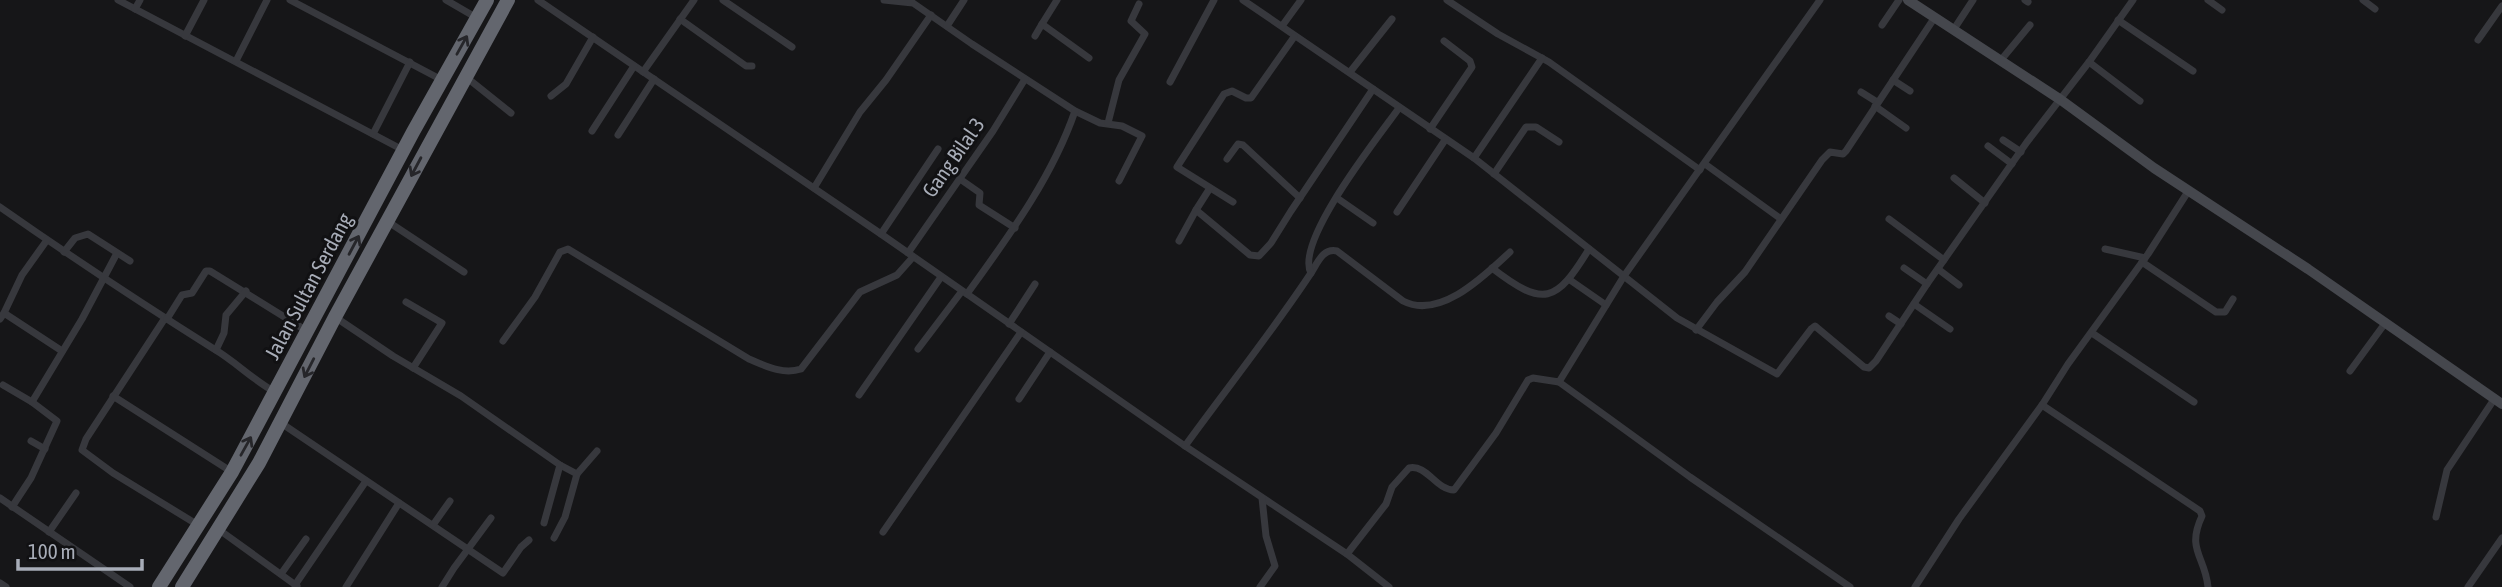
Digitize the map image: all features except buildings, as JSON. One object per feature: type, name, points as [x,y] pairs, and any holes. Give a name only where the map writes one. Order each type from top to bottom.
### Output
[{"type":"highway","name":"Jalan Sultan Serdang","points":[[159,587],[232,472],[413,132],[487,0]]},
{"type":"highway","name":"Jalan Sultan Serdang","points":[[182,587],[259,463],[429,141],[508,0]]},
{"type":"highway","points":[[413,132],[429,141]]},
{"type":"street","points":[[118,0],[403,151]]},
{"type":"street","points":[[135,9],[140,0]]},
{"type":"street","points":[[185,36],[204,0]]},
{"type":"street","points":[[236,61],[267,0]]},
{"type":"street","points":[[290,0],[442,80]]},
{"type":"street","points":[[446,0],[477,18]]},
{"type":"street","points":[[538,0],[1185,446],[1347,554],[1389,587]]},
{"type":"street","points":[[643,72],[694,0]]},
{"type":"street","points":[[723,0],[792,47]]},
{"type":"street","points":[[884,0],[914,1],[1075,111],[1105,123],[1122,125],[1142,136],[1119,180]]},
{"type":"street","points":[[947,26],[964,0]]},
{"type":"street","points":[[1035,36],[1058,0]]},
{"type":"street","points":[[1170,82],[1214,0]]},
{"type":"street","points":[[1243,0],[1474,158],[1652,300],[1696,330],[1777,374],[1814,327],[1864,367],[1868,368],[1876,361],[1927,284],[2131,0]]},
{"type":"street","points":[[1282,26],[1301,0]]},
{"type":"street","points":[[1447,0],[1498,34],[1542,58],[1781,219]]},
{"type":"street","points":[[1559,382],[1624,276],[1820,0]]},
{"type":"street","points":[[1882,25],[1899,0]]},
{"type":"street","points":[[1908,0],[2061,100],[2498,401],[2446,470],[2435,517]]},
{"type":"street","points":[[1954,29],[1973,0]]},
{"type":"street","points":[[2208,0],[2222,10]]},
{"type":"street","points":[[2363,0],[2375,9]]},
{"type":"street","points":[[1105,123],[1119,80],[1145,34],[1131,21],[1139,4]]},
{"type":"street","points":[[2478,40],[2502,6]]},
{"type":"street","points":[[814,188],[860,112],[931,15]]},
{"type":"street","points":[[1696,330],[1745,272],[1828,153],[1843,154],[1846,151],[1935,16]]},
{"type":"street","points":[[680,19],[746,66],[752,66]]},
{"type":"street","points":[[1350,72],[1392,19]]},
{"type":"street","points":[[2118,20],[2193,71]]},
{"type":"street","points":[[1042,24],[1089,58]]},
{"type":"street","points":[[2001,60],[2030,25]]},
{"type":"street","points":[[551,96],[566,84],[593,37]]},
{"type":"street","points":[[1233,202],[1177,167],[1178,162],[1224,94],[1232,91],[1251,98],[1294,37]]},
{"type":"street","points":[[1430,129],[1472,67],[1470,61],[1444,41]]},
{"type":"street","points":[[1474,158],[1542,58]]},
{"type":"street","points":[[373,134],[410,62]]},
{"type":"street","points":[[2089,62],[2140,101]]},
{"type":"street","points":[[592,131],[634,66]]},
{"type":"street","points":[[466,77],[511,113]]},
{"type":"street","points":[[618,135],[654,79]]},
{"type":"street","name":"Gang Bilal 3","points":[[503,341],[535,297],[560,252],[568,249],[749,359],[775,369],[792,372],[801,369],[860,292],[897,275],[1025,79]]},
{"type":"street","points":[[1893,80],[1910,91]]},
{"type":"street","points":[[1196,210],[1254,257],[1259,256],[1373,89]]},
{"type":"street","points":[[1861,92],[1906,128]]},
{"type":"street","points":[[1311,273],[1308,262],[1313,242],[1327,210],[1399,108]]},
{"type":"street","points":[[918,349],[1015,228],[1059,151],[1075,111]]},
{"type":"street","points":[[1494,174],[1526,127],[1536,127],[1559,142]]},
{"type":"street","points":[[1397,212],[1445,140]]},
{"type":"street","points":[[2003,140],[2021,152]]},
{"type":"street","points":[[1227,159],[1238,144],[1243,145],[1300,198]]},
{"type":"street","points":[[1989,146],[2012,164]]},
{"type":"street","points":[[881,234],[938,149]]},
{"type":"street","points":[[1954,178],[1985,203]]},
{"type":"street","points":[[960,179],[980,193],[979,205],[1015,228]]},
{"type":"street","points":[[1179,241],[1210,188]]},
{"type":"street","points":[[1915,587],[1966,508],[2042,405],[2189,190]]},
{"type":"street","points":[[1337,198],[1373,223]]},
{"type":"street","points":[[0,207],[64,252],[216,350],[257,382],[276,392]]},
{"type":"street","points":[[1889,219],[1944,260]]},
{"type":"street","points":[[387,221],[464,272]]},
{"type":"street","points":[[64,252],[75,238],[88,233],[130,261]]},
{"type":"street","points":[[47,240],[22,275],[2,316],[62,351]]},
{"type":"street","points":[[1492,268],[1533,294],[1553,293],[1570,280],[1589,249]]},
{"type":"street","points":[[2105,249],[2143,260],[2216,312],[2225,312],[2233,299]]},
{"type":"street","points":[[1185,446],[1244,364],[1278,324],[1325,252],[1337,251],[1403,301],[1413,306],[1427,307],[1455,296],[1510,252]]},
{"type":"street","points":[[32,402],[117,253]]},
{"type":"street","points":[[1904,268],[1927,284]]},
{"type":"street","points":[[1938,269],[1959,285]]},
{"type":"street","points":[[198,525],[82,452],[86,439],[182,295],[192,293],[206,271],[246,292],[308,332]]},
{"type":"street","points":[[859,395],[942,277]]},
{"type":"street","points":[[1570,280],[1606,305]]},
{"type":"street","points":[[1009,324],[1035,284]]},
{"type":"street","points":[[216,350],[224,333],[226,315],[246,292]]},
{"type":"street","points":[[406,302],[442,323],[413,368]]},
{"type":"street","points":[[1914,304],[1950,329]]},
{"type":"street","points":[[1889,316],[1901,324]]},
{"type":"street","points":[[335,317],[461,396],[577,474]]},
{"type":"street","points":[[2350,371],[2386,323]]},
{"type":"street","points":[[883,532],[1021,332]]},
{"type":"street","points":[[2092,333],[2194,402]]},
{"type":"street","points":[[1019,399],[1050,352]]},
{"type":"street","points":[[1347,554],[1386,503],[1390,490],[1409,468],[1419,469],[1447,490],[1454,490],[1496,433],[1528,380],[1533,377],[1559,382],[1690,477],[1850,587]]},
{"type":"street","points":[[3,384],[56,419],[45,449],[12,507]]},
{"type":"street","points":[[113,396],[232,472]]},
{"type":"street","points":[[2042,405],[2200,511],[2202,516],[2196,531],[2195,551],[2206,575],[2208,587]]},
{"type":"street","points":[[280,423],[503,573],[529,540]]},
{"type":"street","points":[[31,441],[45,449]]},
{"type":"street","points":[[554,538],[565,517],[577,474],[597,451]]},
{"type":"street","points":[[544,523],[560,465]]},
{"type":"street","points":[[218,529],[297,586],[366,481]]},
{"type":"street","points":[[49,532],[76,493]]},
{"type":"street","points":[[0,498],[130,587]]},
{"type":"street","points":[[1260,587],[1275,566],[1266,536],[1262,498]]},
{"type":"street","points":[[433,525],[450,501]]},
{"type":"street","points":[[346,587],[399,503]]},
{"type":"street","points":[[548,510],[565,517]]},
{"type":"street","points":[[442,587],[491,518]]},
{"type":"street","points":[[2468,587],[2502,538]]},
{"type":"street","points":[[281,574],[306,539]]},
{"type":"street","points":[[0,583],[6,587]]}]
